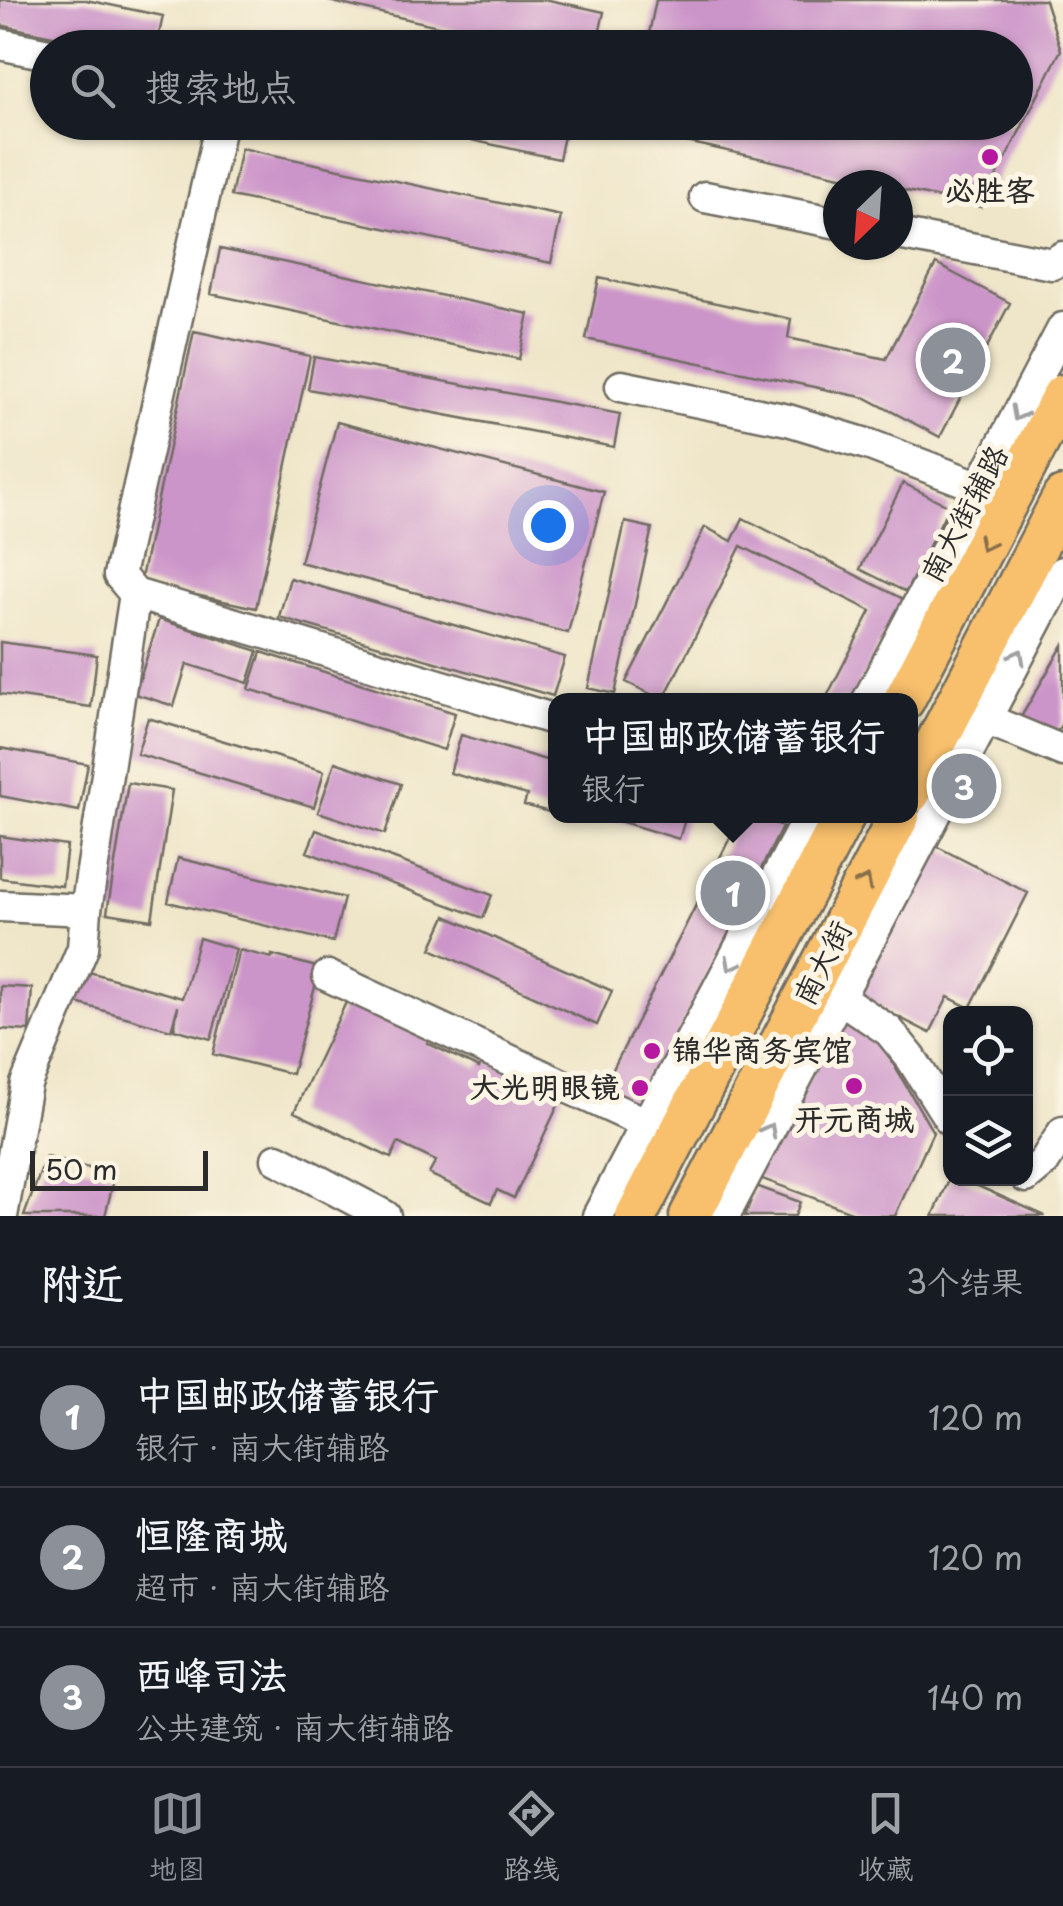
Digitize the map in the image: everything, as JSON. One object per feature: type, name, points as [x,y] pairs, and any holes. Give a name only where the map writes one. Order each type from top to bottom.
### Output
[{"type":"main road","points":[[907,693],[993,494],[1063,395]]},
{"type":"main road","points":[[918,782],[970,712],[1063,497]]},
{"type":"main road","name":"南大街","points":[[636,1216],[663,1132],[828,823]]},
{"type":"main road","name":"南大街","points":[[690,1216],[826,990],[896,823]]},
{"type":"street","points":[[0,44],[30,50]]},
{"type":"street","points":[[218,140],[119,575],[135,594],[548,718]]},
{"type":"street","points":[[705,197],[823,219]]},
{"type":"street","points":[[913,237],[1052,264],[1063,257]]},
{"type":"street","name":"南大街辅路","points":[[872,693],[993,494],[1063,328]]},
{"type":"street","points":[[621,386],[788,420],[870,445],[993,494]]},
{"type":"street","points":[[918,812],[970,712],[1063,572]]},
{"type":"street","points":[[2,1216],[26,1084],[83,948],[135,594]]},
{"type":"street","points":[[970,712],[1063,751]]},
{"type":"street","points":[[724,1216],[826,990],[913,823]]},
{"type":"street","points":[[0,906],[86,910]]},
{"type":"street","points":[[328,976],[663,1132],[598,1216]]},
{"type":"street","points":[[826,990],[890,1031],[943,1109]]},
{"type":"street","points":[[1033,1171],[1044,1162],[1063,1132]]},
{"type":"street","points":[[277,1159],[386,1216]]},
{"type":"building","points":[[0,0],[86,0],[163,16],[160,30],[30,31],[0,25]]},
{"type":"building","points":[[324,0],[549,0],[604,12],[600,30],[455,30]]},
{"type":"building","points":[[656,0],[1045,0],[1061,50],[1033,105],[1033,30],[650,30]]},
{"type":"building","points":[[471,140],[563,140],[559,159]]},
{"type":"building","points":[[678,140],[1015,140],[981,207],[913,192],[913,170],[823,172]]},
{"type":"building","points":[[241,148],[561,216],[551,263],[231,196]]},
{"type":"building","points":[[220,249],[529,314],[519,359],[211,294]]},
{"type":"building","points":[[936,264],[1010,303],[940,437],[866,398],[586,339],[599,278],[791,319],[788,338],[886,359]]},
{"type":"building","points":[[194,331],[310,356],[256,608],[140,583]]},
{"type":"building","points":[[314,357],[620,414],[614,447],[308,389]]},
{"type":"building","points":[[337,422],[604,492],[568,633],[300,562]]},
{"type":"building","points":[[903,483],[949,506],[906,592],[860,569]]},
{"type":"building","points":[[743,518],[903,599],[855,693],[829,693],[871,611],[741,546],[667,693],[649,693],[626,682],[705,527],[732,541]]},
{"type":"building","points":[[625,522],[652,528],[615,693],[588,688]]},
{"type":"building","points":[[290,578],[565,657],[554,693],[548,695],[279,617]]},
{"type":"building","points":[[159,619],[258,651],[248,683],[187,664],[174,706],[135,694]]},
{"type":"building","points":[[0,642],[97,655],[91,707],[0,694]]},
{"type":"building","points":[[1063,645],[1063,721],[1056,734],[1021,717]]},
{"type":"building","points":[[261,652],[455,713],[444,750],[249,689]]},
{"type":"building","points":[[148,718],[324,771],[314,807],[137,754]]},
{"type":"building","points":[[461,735],[548,761],[548,812],[524,805],[527,795],[450,773]]},
{"type":"building","points":[[0,748],[88,764],[79,811],[0,796]]},
{"type":"building","points":[[335,762],[401,784],[385,834],[318,812]]},
{"type":"building","points":[[128,783],[172,790],[152,920],[107,913]]},
{"type":"building","points":[[625,823],[684,823],[679,839]]},
{"type":"building","points":[[737,823],[774,823],[782,827],[641,1108],[603,1089]]},
{"type":"building","points":[[316,830],[492,895],[483,918],[307,852]]},
{"type":"building","points":[[0,836],[67,846],[62,886],[0,878]]},
{"type":"building","points":[[924,840],[1028,893],[971,1006],[948,997],[930,1033],[847,991]]},
{"type":"building","points":[[178,858],[344,898],[333,942],[168,902]]},
{"type":"building","points":[[446,916],[612,991],[597,1025],[431,949]]},
{"type":"building","points":[[199,938],[236,949],[211,1039],[174,1029],[178,1006],[171,1030],[73,1002],[82,970],[182,998]]},
{"type":"building","points":[[239,950],[320,968],[292,1074],[213,1054]]},
{"type":"building","points":[[0,986],[32,988],[29,1031],[0,1029]]},
{"type":"building","points":[[350,994],[432,1033],[427,1043],[479,1068],[484,1058],[563,1095],[514,1198],[497,1190],[491,1203],[429,1174],[436,1161],[398,1143],[391,1158],[294,1112]]},
{"type":"building","name":"开元商城","points":[[847,1015],[880,1041],[933,1132],[895,1216],[862,1216],[749,1174]]},
{"type":"building","points":[[46,1157],[115,1175],[105,1216],[24,1216]]},
{"type":"building","points":[[756,1186],[800,1202],[795,1216],[745,1216]]},
{"type":"building","points":[[946,1186],[978,1186],[1045,1216],[933,1216]]},
{"type":"place","name":"必胜客","points":[[990,157]]},
{"type":"place","name":"恒隆商城","points":[[953,360]]},
{"type":"place","name":"西峰司法","points":[[964,786]]},
{"type":"place","name":"中国邮政储蓄银行","points":[[733,893]]},
{"type":"place","name":"锦华商务宾馆","points":[[652,1051]]},
{"type":"place","name":"开元商城","points":[[854,1086]]},
{"type":"place","name":"大光明眼镜","points":[[640,1088]]}]
